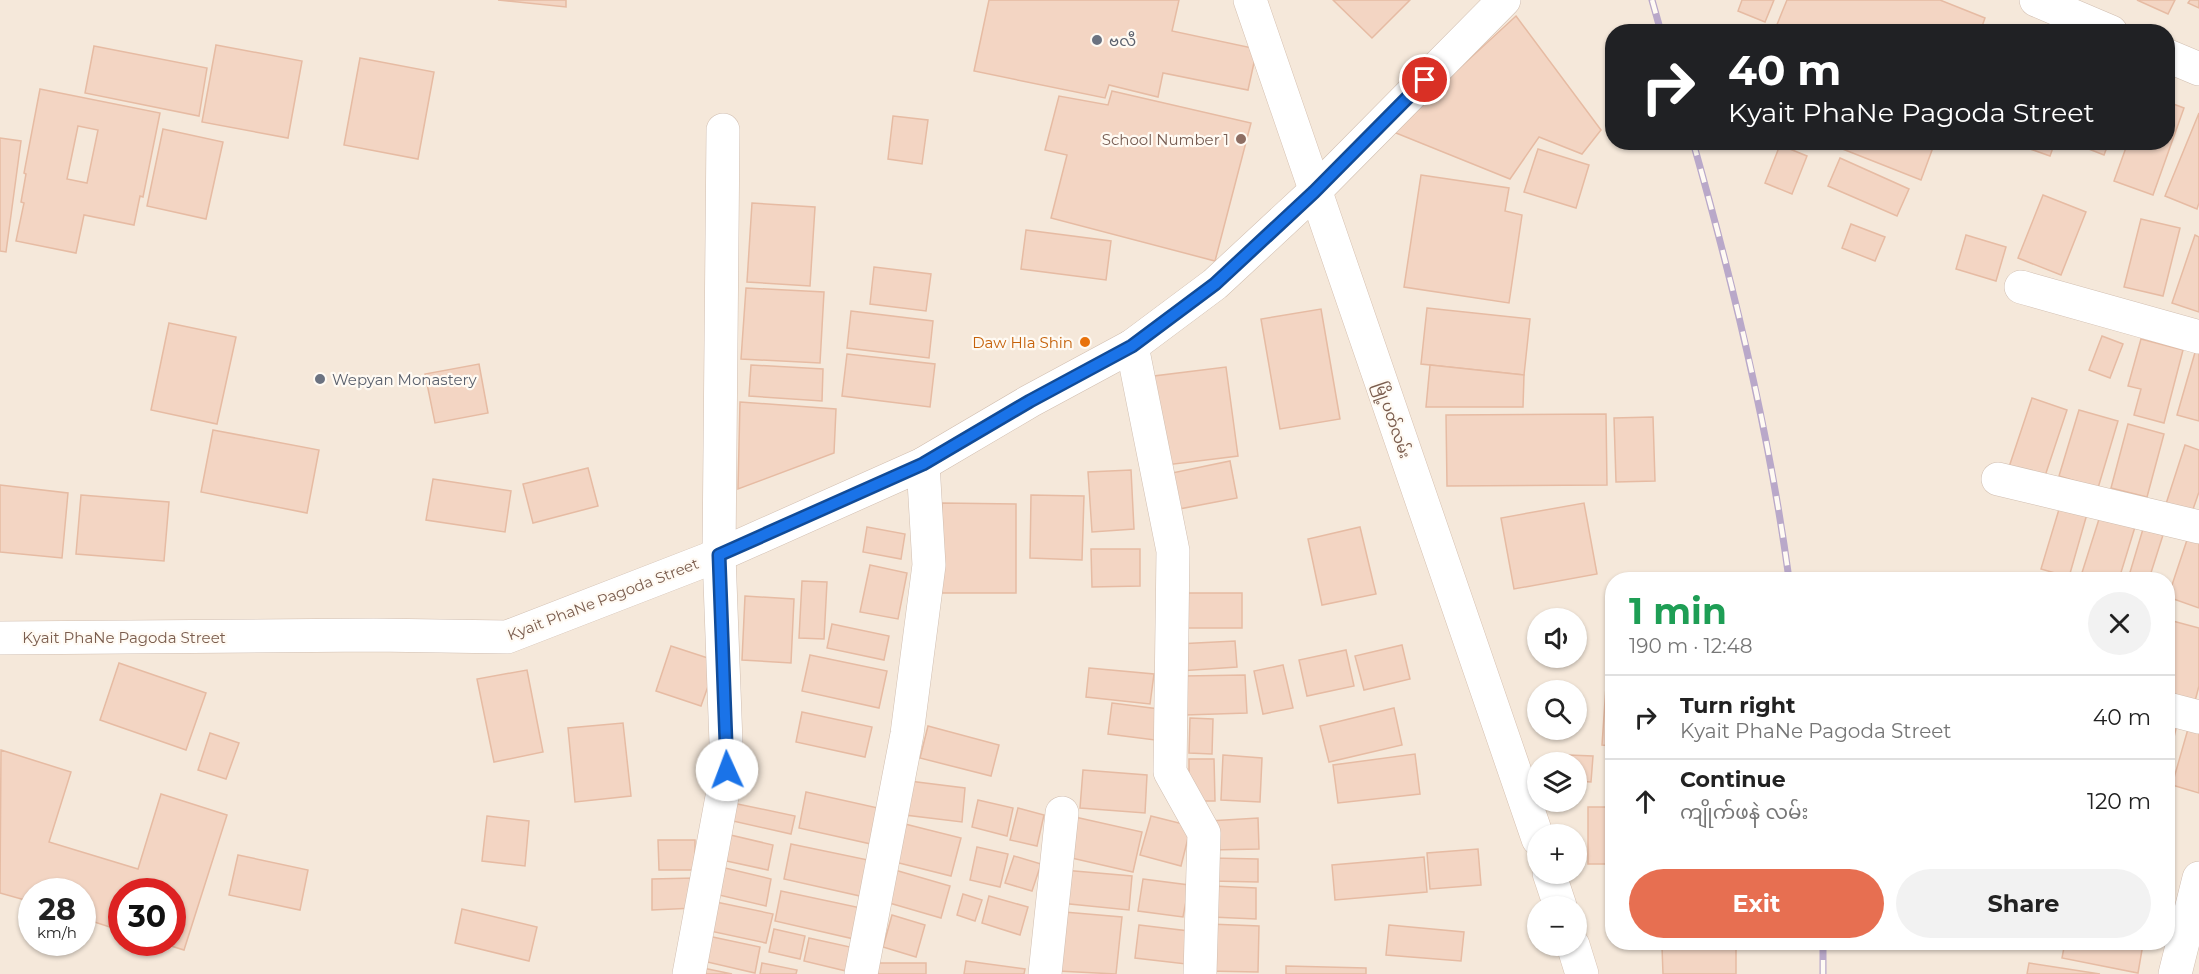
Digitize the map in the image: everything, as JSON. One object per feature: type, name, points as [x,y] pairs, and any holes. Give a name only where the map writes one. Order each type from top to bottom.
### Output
[{"type":"street","name":"မြို့ပတ်လမ်း","points":[[1250,0],[1533,824]]},
{"type":"street","name":"Kyait PhaNe Pagoda Street","points":[[0,638],[375,635],[507,637],[719,555],[923,464],[1030,401],[1132,346],[1215,284],[1314,192],[1504,0]]},
{"type":"street","points":[[2036,0],[2092,24]]},
{"type":"street","points":[[2175,59],[2199,69]]},
{"type":"street","points":[[690,974],[727,770],[719,555],[723,130]]},
{"type":"street","points":[[2021,287],[2199,337]]},
{"type":"street","points":[[1132,346],[1173,551],[1170,772],[1204,832],[1200,974]]},
{"type":"street","points":[[861,974],[907,734],[929,565],[923,464]]},
{"type":"street","points":[[1998,479],[2199,526]]},
{"type":"street","points":[[2175,711],[2199,717]]},
{"type":"street","points":[[1045,974],[1062,813]]},
{"type":"street","points":[[2175,974],[2198,890]]},
{"type":"street","points":[[1576,956],[1582,974]]},
{"type":"shaded area","points":[[0,0],[2199,0],[2199,974],[0,974]]},
{"type":"building","points":[[498,0],[566,0],[566,7]]},
{"type":"building","name":"ဗလီ","points":[[989,0],[1179,0],[1172,31],[1257,49],[1248,90],[1163,73],[1158,97],[1109,85],[1105,98],[974,71]]},
{"type":"building","points":[[1333,0],[1410,0],[1372,38]]},
{"type":"building","points":[[1742,0],[1774,0],[1765,22],[1738,11]]},
{"type":"building","points":[[1787,0],[1940,0],[1985,18],[1983,24],[1777,24]]},
{"type":"building","points":[[2137,0],[2175,0],[2168,14]]},
{"type":"building","points":[[2190,0],[2199,0],[2199,8],[2188,3]]},
{"type":"building","points":[[1516,16],[1601,130],[1582,154],[1539,137],[1510,179],[1391,131]]},
{"type":"building","points":[[216,45],[302,61],[288,138],[202,122]]},
{"type":"building","points":[[94,46],[207,68],[199,116],[85,93]]},
{"type":"building","points":[[360,58],[434,72],[418,159],[344,145]]},
{"type":"building","points":[[40,89],[160,113],[143,197],[140,196],[134,225],[84,215],[76,253],[16,241],[24,203],[21,202],[26,174],[24,173]],"holes":[[[78,126],[98,130],[87,183],[67,179]]]},
{"type":"building","points":[[1112,91],[1251,123],[1215,261],[1051,218],[1067,155],[1045,150],[1059,96],[1108,105]]},
{"type":"building","points":[[2175,105],[2184,108],[2175,133]]},
{"type":"building","points":[[2199,113],[2199,203],[2197,209],[2165,196]]},
{"type":"building","points":[[893,116],[928,120],[922,164],[888,159]]},
{"type":"building","points":[[163,129],[223,142],[206,219],[147,206]]},
{"type":"building","points":[[0,138],[21,141],[6,252],[0,251]]},
{"type":"building","points":[[1538,149],[1589,165],[1576,208],[1524,192]]},
{"type":"building","points":[[1778,150],[1792,150],[1807,156],[1792,194],[1765,183]]},
{"type":"building","points":[[1845,150],[1932,150],[1921,180]]},
{"type":"building","points":[[2033,150],[2052,150],[2050,156]]},
{"type":"building","points":[[2091,150],[2106,150],[2104,155]]},
{"type":"building","points":[[2125,150],[2169,150],[2153,195],[2114,181]]},
{"type":"building","points":[[1840,158],[1909,189],[1897,216],[1828,186]]},
{"type":"building","points":[[1421,175],[1509,188],[1505,211],[1522,215],[1509,303],[1404,287]]},
{"type":"building","points":[[2043,195],[2086,212],[2061,275],[2018,258]]},
{"type":"building","points":[[752,203],[815,207],[810,286],[747,282]]},
{"type":"building","points":[[2141,219],[2180,228],[2163,296],[2124,287]]},
{"type":"building","points":[[1851,224],[1885,237],[1875,261],[1842,248]]},
{"type":"building","points":[[1026,230],[1111,241],[1106,280],[1021,269]]},
{"type":"building","points":[[1966,235],[2006,247],[1996,281],[1956,269]]},
{"type":"building","points":[[2195,235],[2199,237],[2199,312],[2172,303]]},
{"type":"building","points":[[874,267],[931,274],[926,311],[870,304]]},
{"type":"building","points":[[746,288],[824,292],[820,363],[741,359]]},
{"type":"building","points":[[1427,308],[1530,319],[1524,375],[1421,364]]},
{"type":"building","points":[[1321,309],[1340,419],[1280,429],[1261,319]]},
{"type":"building","points":[[851,311],[933,321],[929,358],[847,348]]},
{"type":"building","points":[[169,323],[236,337],[217,424],[151,410]]},
{"type":"building","points":[[2102,336],[2123,344],[2110,378],[2089,370]]},
{"type":"building","points":[[2141,339],[2183,350],[2164,423],[2134,415],[2141,389],[2128,386]]},
{"type":"building","points":[[2196,349],[2199,350],[2199,421],[2177,415]]},
{"type":"building","points":[[847,354],[935,364],[930,407],[842,396]]},
{"type":"building","points":[[479,364],[488,413],[435,423],[425,374]]},
{"type":"building","points":[[751,365],[823,369],[822,401],[749,396]]},
{"type":"building","points":[[1430,365],[1524,375],[1523,407],[1426,407]]},
{"type":"building","points":[[1226,367],[1238,456],[1166,465],[1154,376]]},
{"type":"building","points":[[2032,398],[2067,410],[2044,479],[2009,467]]},
{"type":"building","points":[[740,402],[836,409],[834,453],[738,489]]},
{"type":"building","points":[[2079,410],[2118,421],[2098,488],[2059,476]]},
{"type":"building","points":[[1606,414],[1607,485],[1447,486],[1446,415]]},
{"type":"building","points":[[1653,417],[1655,481],[1616,482],[1614,418]]},
{"type":"building","points":[[2128,424],[2164,434],[2147,497],[2111,488]]},
{"type":"building","points":[[213,430],[319,450],[307,513],[201,492]]},
{"type":"building","points":[[2185,445],[2199,450],[2199,492],[2191,515],[2165,507]]},
{"type":"building","points":[[1230,461],[1237,498],[1179,509],[1172,473]]},
{"type":"building","points":[[588,468],[598,506],[533,523],[523,484]]},
{"type":"building","points":[[1131,470],[1134,529],[1092,532],[1088,472]]},
{"type":"building","points":[[433,479],[511,491],[505,532],[426,520]]},
{"type":"building","points":[[0,485],[68,493],[62,558],[0,552]]},
{"type":"building","points":[[81,495],[169,502],[164,561],[76,554]]},
{"type":"building","points":[[1031,495],[1084,496],[1082,560],[1030,558]]},
{"type":"building","points":[[942,503],[1016,504],[1016,593],[942,593]]},
{"type":"building","points":[[1584,503],[1597,574],[1514,589],[1501,518]]},
{"type":"building","points":[[2060,506],[2087,514],[2070,572],[2052,572],[2041,569]]},
{"type":"building","points":[[2100,516],[2135,527],[2121,572],[2082,572]]},
{"type":"building","points":[[867,527],[905,534],[901,559],[863,552]]},
{"type":"building","points":[[1360,527],[1376,594],[1322,605],[1308,539]]},
{"type":"building","points":[[2143,529],[2163,535],[2151,572],[2130,572]]},
{"type":"building","points":[[2188,537],[2199,540],[2199,608],[2175,599],[2175,576]]},
{"type":"building","points":[[1091,549],[1140,549],[1140,586],[1092,587]]},
{"type":"building","points":[[870,565],[907,573],[898,619],[860,612]]},
{"type":"building","points":[[802,581],[827,582],[824,639],[799,638]]},
{"type":"building","points":[[1186,593],[1242,593],[1242,628],[1186,628]]},
{"type":"building","points":[[745,596],[794,599],[791,663],[742,660]]},
{"type":"building","points":[[2175,622],[2199,628],[2199,686],[2195,701],[2175,695]]},
{"type":"building","points":[[832,624],[889,636],[884,660],[827,648]]},
{"type":"building","points":[[1235,641],[1237,667],[1179,671],[1177,644]]},
{"type":"building","points":[[1402,645],[1410,679],[1364,690],[1355,656]]},
{"type":"building","points":[[671,646],[717,661],[701,706],[656,691]]},
{"type":"building","points":[[1346,650],[1354,686],[1307,696],[1299,660]]},
{"type":"building","points":[[810,655],[887,671],[879,708],[802,691]]},
{"type":"building","points":[[119,663],[206,693],[186,750],[100,720]]},
{"type":"building","points":[[1283,665],[1293,708],[1263,714],[1254,671]]},
{"type":"building","points":[[1089,668],[1154,674],[1150,704],[1086,697]]},
{"type":"building","points":[[527,670],[543,752],[494,762],[477,679]]},
{"type":"building","points":[[1245,675],[1247,713],[1185,715],[1184,676]]},
{"type":"building","points":[[1605,701],[1605,745],[1602,745]]},
{"type":"building","points":[[1112,703],[1159,709],[1155,740],[1108,734]]},
{"type":"building","points":[[1394,708],[1402,745],[1329,762],[1320,726]]},
{"type":"building","points":[[802,712],[872,727],[865,757],[796,742]]},
{"type":"building","points":[[1190,718],[1213,719],[1212,754],[1189,753]]},
{"type":"building","points":[[623,723],[631,796],[575,802],[568,728]]},
{"type":"building","points":[[928,726],[999,745],[991,776],[920,758]]},
{"type":"building","points":[[2188,729],[2199,732],[2199,793],[2175,786],[2175,774]]},
{"type":"building","points":[[210,733],[239,743],[226,779],[198,770]]},
{"type":"building","points":[[1,750],[71,772],[49,842],[138,869],[161,794],[227,815],[186,944],[186,878],[108,878],[108,926],[96,923],[96,878],[18,878],[18,898],[0,893]]},
{"type":"building","points":[[1415,754],[1420,794],[1338,803],[1333,765]]},
{"type":"building","points":[[1223,755],[1262,758],[1260,802],[1221,800]]},
{"type":"building","points":[[1587,756],[1593,756],[1591,782],[1587,782]]},
{"type":"building","points":[[1189,759],[1214,759],[1215,801],[1189,801]]},
{"type":"building","points":[[1083,770],[1147,775],[1145,813],[1080,808]]},
{"type":"building","points":[[909,781],[965,788],[962,822],[905,815]]},
{"type":"building","points":[[806,792],[878,808],[871,844],[799,828]]},
{"type":"building","points":[[978,800],[1013,808],[1007,836],[972,827]]},
{"type":"building","points":[[728,802],[795,816],[791,834],[724,819]]},
{"type":"building","points":[[1588,807],[1605,807],[1605,864],[1588,864]]},
{"type":"building","points":[[1018,808],[1044,815],[1037,846],[1010,840]]},
{"type":"building","points":[[487,816],[529,821],[525,866],[482,861]]},
{"type":"building","points":[[1151,816],[1191,826],[1181,866],[1140,855]]},
{"type":"building","points":[[1075,817],[1142,832],[1133,872],[1067,857]]},
{"type":"building","points":[[1258,818],[1259,849],[1210,850],[1209,821]]},
{"type":"building","points":[[897,822],[961,838],[951,876],[887,860]]},
{"type":"building","points":[[722,833],[773,845],[768,870],[717,859]]},
{"type":"building","points":[[658,840],[695,840],[695,870],[659,870]]},
{"type":"building","points":[[791,844],[868,860],[860,896],[784,879]]},
{"type":"building","points":[[977,847],[1008,854],[1000,887],[970,880]]},
{"type":"building","points":[[1478,849],[1481,885],[1430,889],[1427,853]]},
{"type":"building","points":[[238,855],[308,870],[300,910],[229,895]]},
{"type":"building","points":[[1014,856],[1041,864],[1032,891],[1005,883]]},
{"type":"building","points":[[1424,857],[1427,892],[1335,900],[1332,865]]},
{"type":"building","points":[[1211,858],[1258,859],[1258,882],[1211,881]]},
{"type":"building","points":[[725,868],[771,879],[766,906],[719,895]]},
{"type":"building","points":[[888,868],[950,886],[941,918],[879,900]]},
{"type":"building","points":[[1063,870],[1132,876],[1129,910],[1060,903]]},
{"type":"building","points":[[695,878],[695,908],[652,910],[652,879]]},
{"type":"building","points":[[1143,879],[1189,885],[1183,917],[1138,911]]},
{"type":"building","points":[[1213,886],[1256,888],[1256,919],[1212,917]]},
{"type":"building","points":[[781,891],[861,908],[854,939],[775,921]]},
{"type":"building","points":[[963,894],[982,900],[975,921],[957,915]]},
{"type":"building","points":[[989,896],[1028,907],[1020,935],[982,923]]},
{"type":"building","points":[[716,902],[773,914],[766,943],[710,931]]},
{"type":"building","points":[[462,909],[537,927],[529,961],[455,943]]},
{"type":"building","points":[[1064,912],[1122,917],[1116,974],[1058,971]]},
{"type":"building","points":[[892,915],[925,925],[916,957],[883,947]]},
{"type":"building","points":[[1209,924],[1259,926],[1258,972],[1207,971]]},
{"type":"building","points":[[1139,925],[1189,931],[1186,964],[1135,958]]},
{"type":"building","points":[[1389,925],[1464,932],[1461,961],[1386,955]]},
{"type":"building","points":[[774,929],[805,936],[800,959],[769,952]]},
{"type":"building","points":[[708,936],[760,947],[755,973],[703,961]]},
{"type":"building","points":[[809,938],[850,947],[846,971],[804,961]]},
{"type":"building","points":[[1662,950],[1736,950],[1736,974],[1663,974]]},
{"type":"building","points":[[2064,950],[2142,950],[2138,973],[2062,958]]},
{"type":"building","points":[[966,961],[1025,969],[1024,974],[964,974]]},
{"type":"building","points":[[762,963],[797,970],[796,974],[760,974]]},
{"type":"building","points":[[873,963],[926,963],[926,974],[873,974]]},
{"type":"building","points":[[2029,963],[2100,974],[2027,974]]},
{"type":"building","points":[[1286,966],[1366,968],[1366,974],[1286,974]]},
{"type":"building","points":[[703,968],[732,974],[702,974]]},
{"type":"railway","points":[[1652,0],[1659,24]]},
{"type":"railway","points":[[1695,150],[1749,359],[1761,414],[1788,572]]},
{"type":"railway","points":[[1823,950],[1823,974]]},
{"type":"place","name":"ဗလီ","points":[[1097,40]]},
{"type":"place","name":"School Number 1","points":[[1241,139]]},
{"type":"place","name":"Daw Hla Shin","points":[[1085,342]]},
{"type":"place","name":"Wepyan Monastery","points":[[320,379]]},
{"type":"route","points":[[727,770],[719,555],[923,464],[1030,401],[1132,346],[1215,284],[1314,192],[1425,80]]}]
